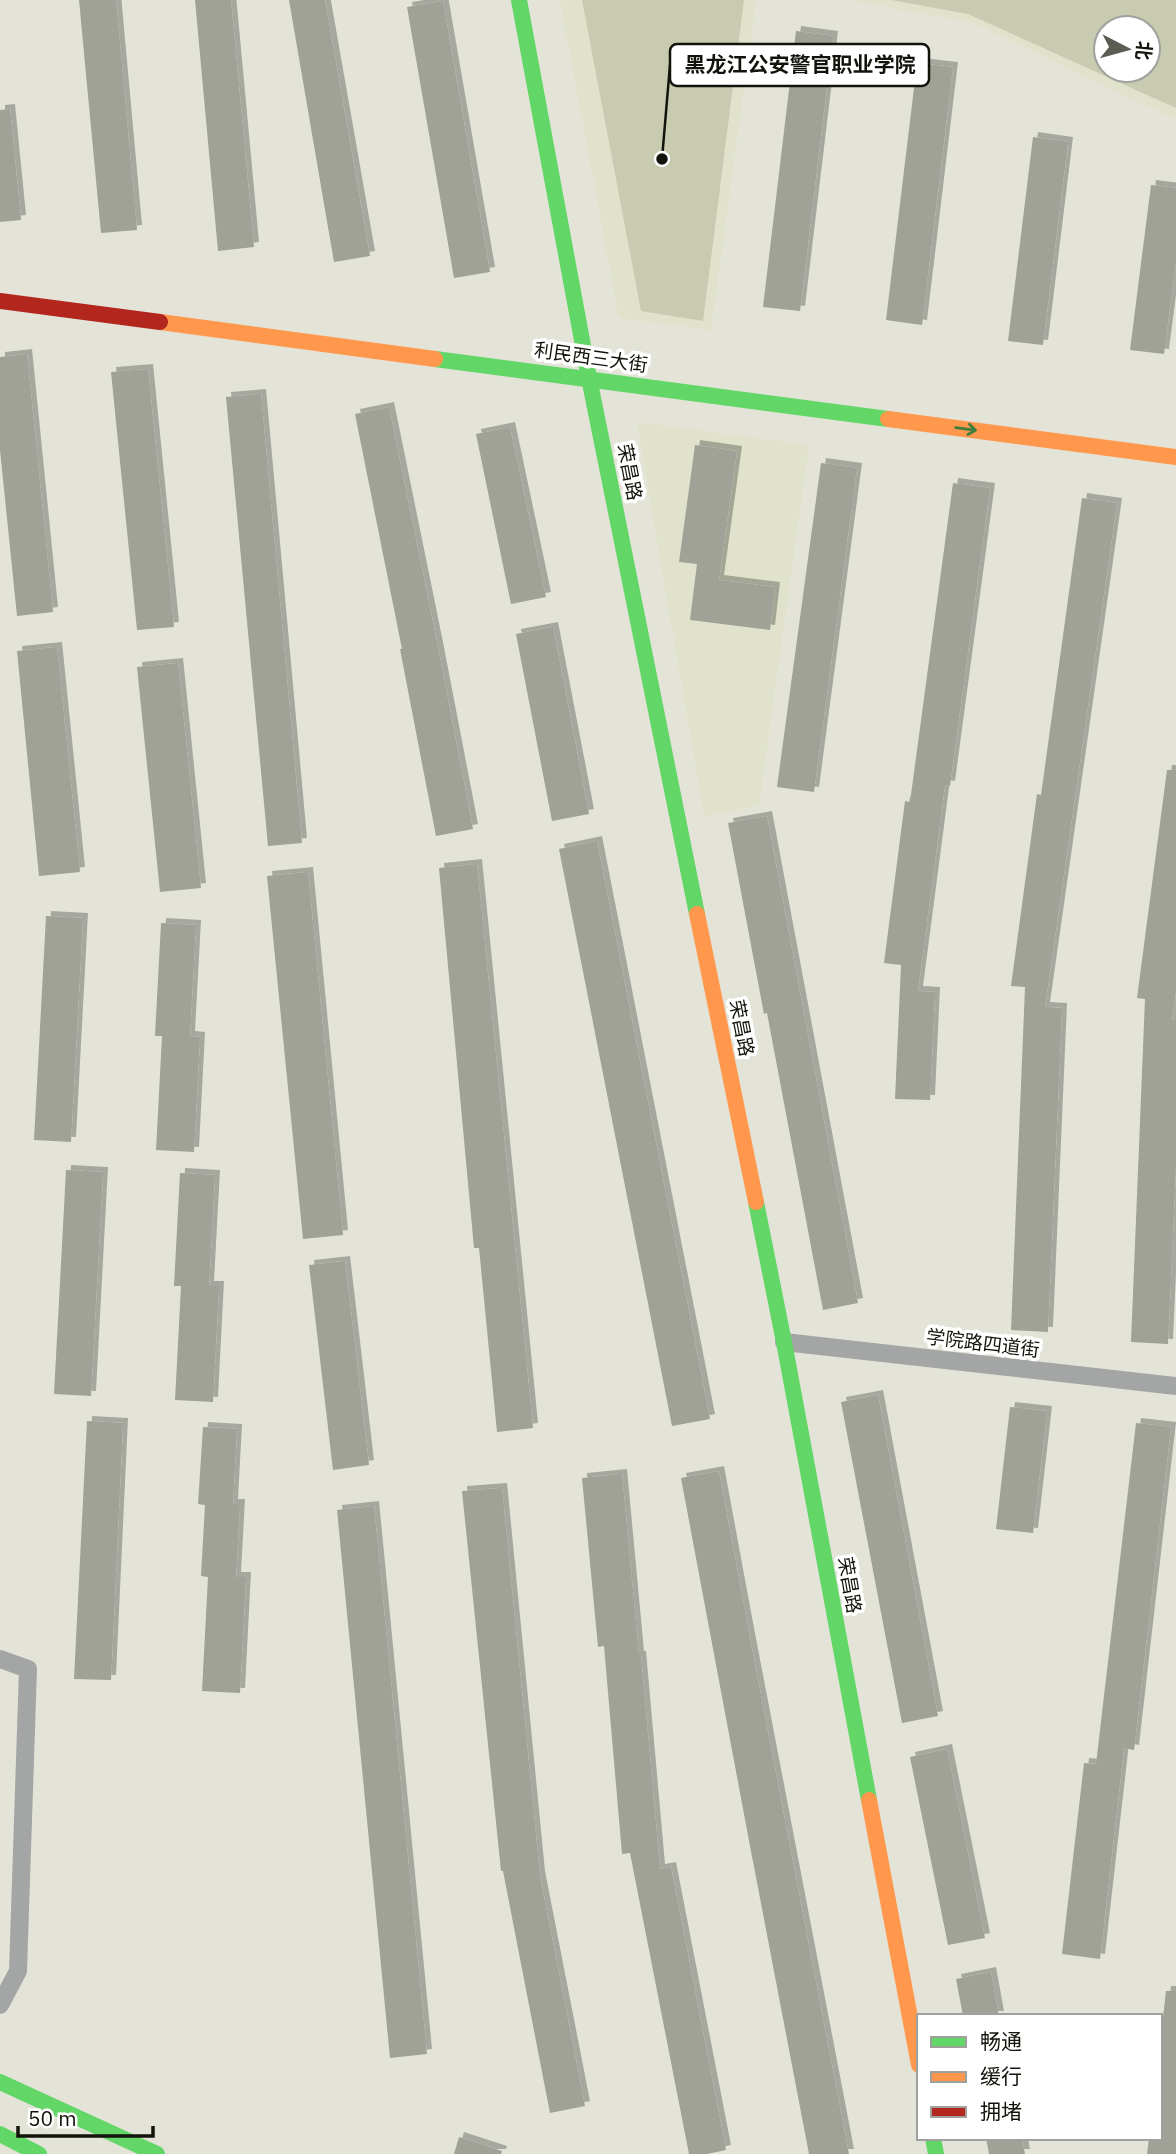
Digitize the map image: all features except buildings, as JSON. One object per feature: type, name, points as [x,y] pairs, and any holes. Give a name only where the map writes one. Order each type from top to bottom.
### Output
[{"type":"main road","name":"荣昌路","points":[[519,0],[588,372],[784,1342],[917,2054]]},
{"type":"main road","name":"利民西三大街","points":[[0,292],[588,372],[1176,457]]},
{"type":"main road","name":"利民西三大街","points":[[0,301],[1176,442]]},
{"type":"main road","points":[[0,2082],[157,2154]]},
{"type":"main road","points":[[0,2134],[39,2154]]},
{"type":"street","name":"学院路四道街","points":[[784,1342],[1176,1387]]},
{"type":"street","points":[[0,1659],[28,1669],[18,1971],[0,2005]]},
{"type":"shaded area","points":[[560,0],[756,0],[711,330],[619,318]]},
{"type":"shaded area","points":[[582,0],[744,0],[703,321],[641,311]]},
{"type":"shaded area","points":[[849,0],[1176,0],[1176,120],[1101,84],[1162,84],[1162,14],[1092,14],[1092,80],[974,23]]},
{"type":"shaded area","points":[[891,0],[1176,0],[1176,108],[1123,84],[1162,84],[1162,14],[1092,14],[1092,70],[968,14]]},
{"type":"shaded area","points":[[637,422],[809,445],[759,805],[704,817]]},
{"type":"traffic: fast","points":[[519,0],[589,378],[697,914]]},
{"type":"traffic: fast","points":[[435,359],[888,419]]},
{"type":"traffic: fast","points":[[756,1202],[869,1800]]},
{"type":"traffic: fast","points":[[0,2082],[157,2154]]},
{"type":"traffic: fast","points":[[0,2134],[39,2154]]},
{"type":"traffic: fast","points":[[933,2140],[936,2154]]},
{"type":"traffic: slow","points":[[160,322],[435,359]]},
{"type":"traffic: slow","points":[[888,419],[1176,457]]},
{"type":"traffic: slow","points":[[697,914],[756,1202]]},
{"type":"traffic: slow","points":[[869,1800],[917,2054]]},
{"type":"traffic: jam","points":[[0,301],[160,322]]},
{"type":"place","name":"黑龙江公安警官职业学院","points":[[662,159]]}]
